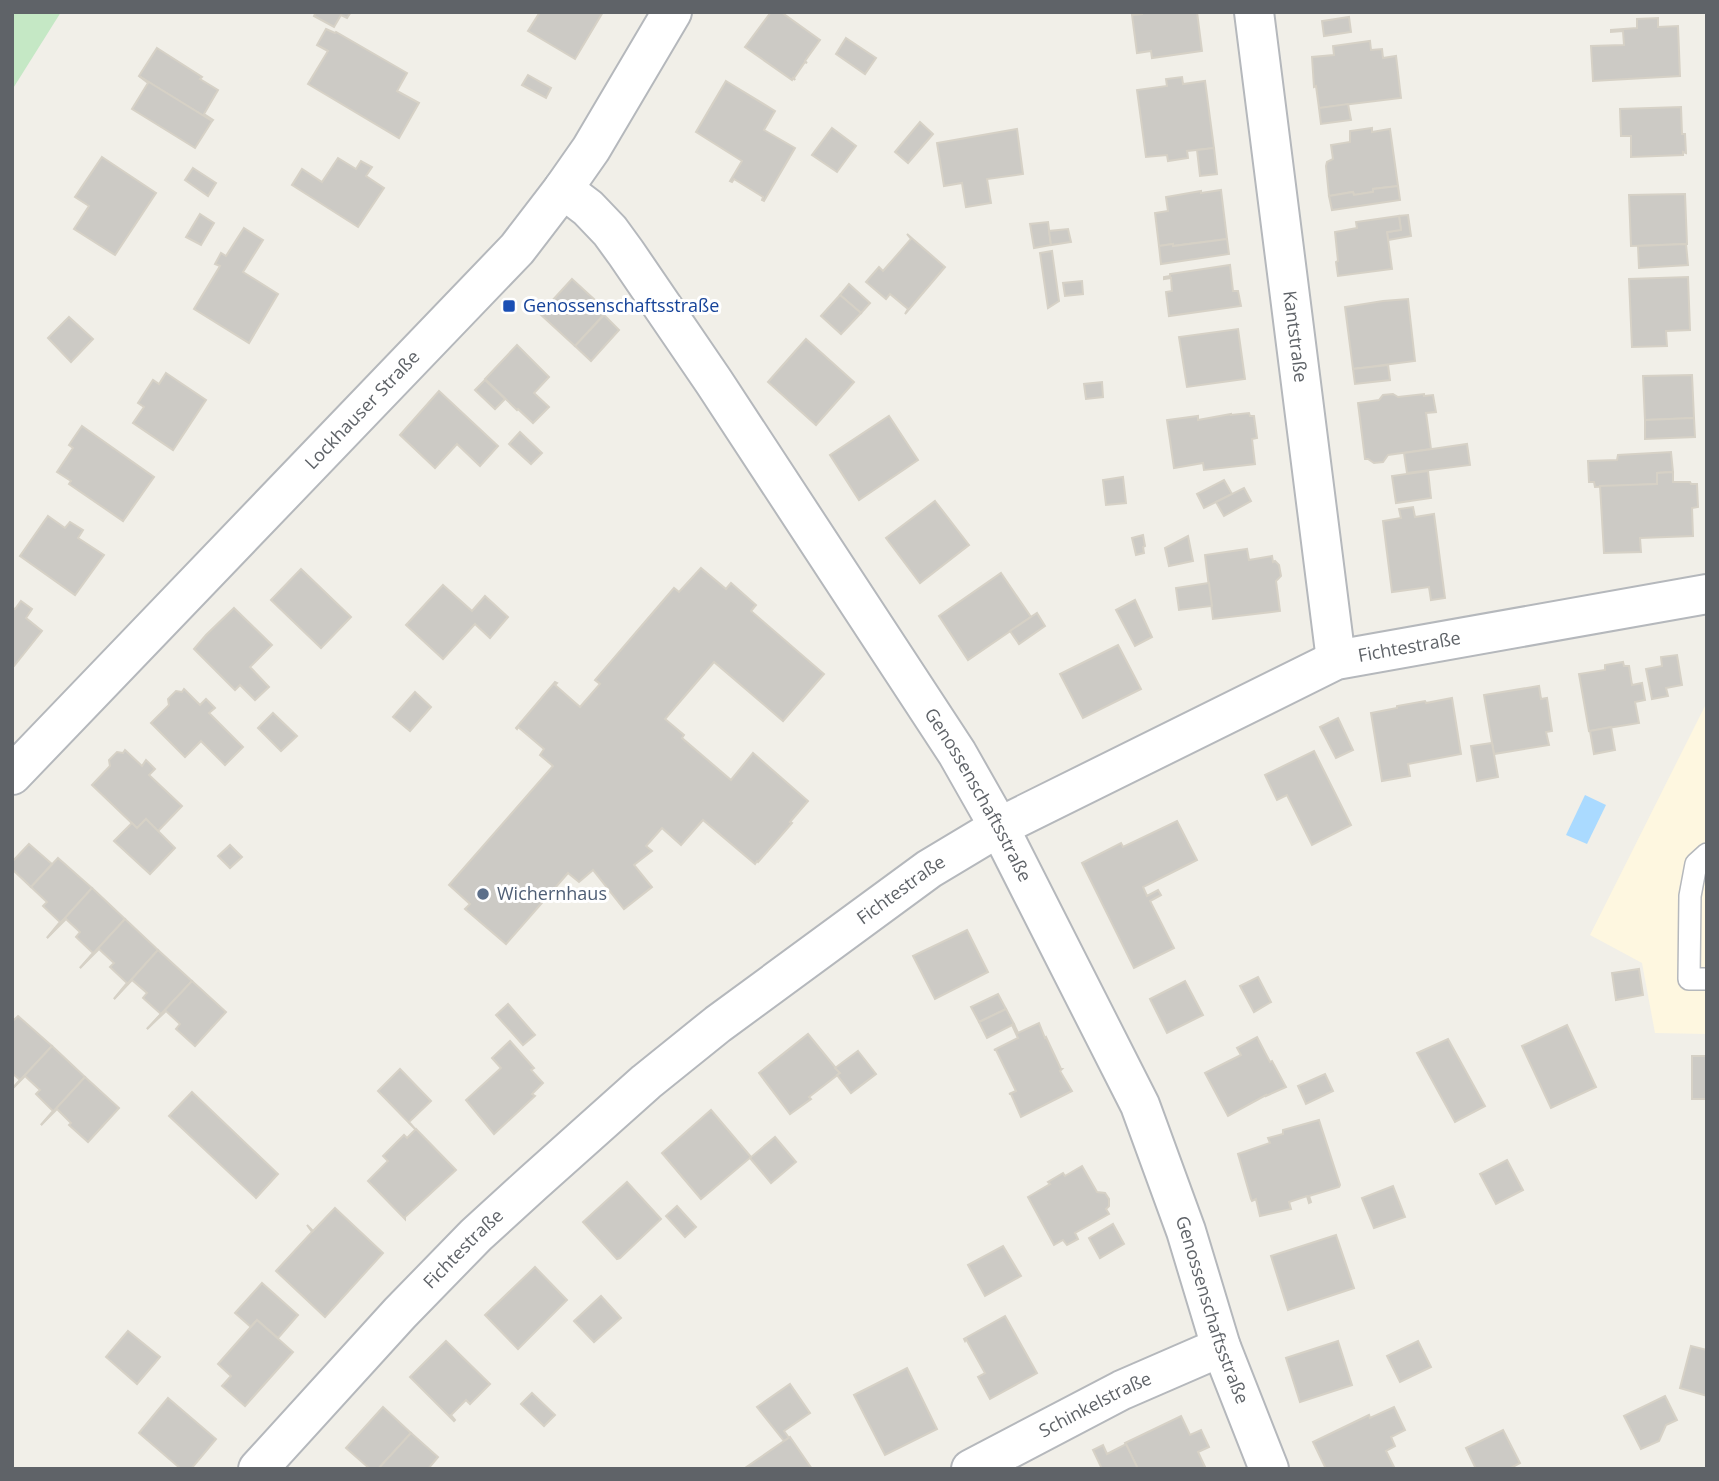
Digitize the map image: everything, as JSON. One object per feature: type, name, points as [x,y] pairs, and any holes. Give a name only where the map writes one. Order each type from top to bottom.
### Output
[{"type":"street","name":"Lockhauser Straße","points":[[12,775],[517,248],[564,189],[591,149],[672,12]]},
{"type":"street","name":"Kantstraße","points":[[1254,12],[1336,660]]},
{"type":"street","name":"Genossenschaftsstraße","points":[[564,189],[588,208],[626,253],[957,753],[999,827],[1140,1105],[1186,1231],[1221,1347],[1269,1469]]},
{"type":"street","name":"Fichtestraße","points":[[258,1469],[391,1322],[476,1235],[646,1083],[718,1024],[929,869],[999,827],[1336,660],[1707,594]]},
{"type":"street","name":"Schinkelstraße","points":[[971,1469],[1122,1390],[1221,1347]]},
{"type":"lane","points":[[1707,854],[1696,864],[1690,895],[1689,979],[1707,979]]},
{"type":"shaded area","points":[[1707,702],[1707,1034],[1655,1033],[1642,963],[1590,935]]},
{"type":"green space","points":[[12,12],[61,12],[12,90]]},
{"type":"water","points":[[1585,795],[1606,805],[1587,844],[1566,835]]},
{"type":"building","points":[[316,12],[351,12],[347,18],[341,15],[334,27],[314,16]]},
{"type":"building","points":[[540,12],[603,12],[575,59],[528,31]]},
{"type":"building","points":[[771,12],[781,12],[820,40],[795,80],[745,47]]},
{"type":"building","points":[[1142,12],[1197,12],[1202,51],[1152,58],[1151,51],[1137,53],[1132,15]]},
{"type":"building","points":[[1349,17],[1351,32],[1324,36],[1322,21]]},
{"type":"building","points":[[1658,18],[1658,27],[1678,26],[1680,76],[1593,81],[1591,46],[1624,45],[1623,31],[1611,30],[1637,28],[1637,19]]},
{"type":"building","points":[[326,29],[336,32],[407,73],[397,91],[419,103],[399,138],[308,84],[328,51],[317,45]]},
{"type":"building","points":[[846,38],[876,58],[865,74],[836,54]]},
{"type":"building","points":[[1370,41],[1371,50],[1382,49],[1383,58],[1396,56],[1401,98],[1319,108],[1312,57],[1334,55],[1333,46]]},
{"type":"building","points":[[157,48],[218,90],[204,114],[212,121],[139,76]]},
{"type":"building","points":[[528,75],[551,88],[546,98],[522,85]]},
{"type":"building","points":[[139,76],[212,121],[195,148],[132,109],[148,83]]},
{"type":"building","points":[[1182,77],[1183,84],[1205,81],[1214,148],[1187,151],[1188,158],[1168,161],[1167,155],[1146,157],[1137,90],[1167,86],[1166,79]]},
{"type":"building","points":[[726,81],[775,111],[764,130],[795,148],[764,201],[763,197],[734,179],[730,181],[742,161],[696,132]]},
{"type":"building","points":[[1348,104],[1351,120],[1321,124],[1319,108]]},
{"type":"building","points":[[1681,107],[1686,153],[1631,157],[1631,136],[1621,136],[1620,109]]},
{"type":"building","points":[[920,122],[933,134],[908,163],[895,152]]},
{"type":"building","points":[[832,128],[856,146],[837,172],[812,155]]},
{"type":"building","points":[[1372,128],[1372,132],[1390,129],[1398,186],[1354,195],[1353,192],[1329,196],[1326,166],[1327,162],[1333,159],[1331,145],[1350,142],[1350,131]]},
{"type":"building","points":[[1017,129],[1023,174],[987,179],[991,203],[966,207],[962,183],[944,186],[937,143]]},
{"type":"building","points":[[1214,148],[1217,174],[1200,176],[1197,150]]},
{"type":"building","points":[[102,157],[156,193],[115,255],[74,229],[89,206],[75,197]]},
{"type":"building","points":[[338,158],[356,169],[361,161],[372,167],[366,176],[384,188],[358,227],[292,185],[302,169],[322,182]]},
{"type":"building","points":[[193,168],[216,183],[208,196],[185,180]]},
{"type":"building","points":[[1398,186],[1400,200],[1332,210],[1329,196],[1353,192],[1354,195]]},
{"type":"building","points":[[1221,190],[1227,239],[1159,246],[1155,213],[1168,211],[1166,197]]},
{"type":"building","points":[[1685,194],[1687,244],[1631,246],[1629,195]]},
{"type":"building","points":[[200,214],[214,223],[201,245],[186,237]]},
{"type":"building","points":[[1408,215],[1411,236],[1388,240],[1387,232],[1401,230],[1399,216]]},
{"type":"building","points":[[1399,216],[1401,230],[1387,232],[1392,269],[1338,276],[1335,232],[1357,228],[1356,222]]},
{"type":"building","points":[[1048,222],[1051,245],[1034,248],[1030,224]]},
{"type":"building","points":[[244,228],[263,240],[243,272],[278,294],[249,343],[194,309],[220,266],[215,264],[221,253],[226,256]]},
{"type":"building","points":[[1068,229],[1071,242],[1051,245],[1049,231]]},
{"type":"building","points":[[907,234],[945,267],[905,314],[908,309],[890,294],[886,299],[866,282],[879,267],[883,271],[911,239]]},
{"type":"building","points":[[1227,239],[1229,254],[1161,264],[1159,246]]},
{"type":"building","points":[[1686,244],[1688,265],[1639,268],[1638,246]]},
{"type":"building","points":[[1052,251],[1059,301],[1048,308],[1040,253]]},
{"type":"building","points":[[1230,265],[1233,291],[1238,291],[1241,306],[1169,316],[1166,292],[1172,291],[1171,278],[1164,277]]},
{"type":"building","points":[[1688,277],[1690,330],[1666,331],[1667,346],[1632,347],[1629,279]]},
{"type":"building","points":[[572,279],[607,311],[575,346],[540,314]]},
{"type":"building","points":[[1082,281],[1083,294],[1065,296],[1063,283]]},
{"type":"building","points":[[849,284],[870,303],[861,313],[840,295]]},
{"type":"building","points":[[840,295],[861,313],[841,334],[821,316]]},
{"type":"building","points":[[1408,299],[1415,361],[1353,369],[1345,307]]},
{"type":"building","points":[[604,315],[619,330],[591,361],[575,346]]},
{"type":"building","points":[[69,317],[93,339],[71,362],[48,338]]},
{"type":"building","points":[[1238,329],[1245,379],[1187,387],[1179,337]]},
{"type":"building","points":[[806,339],[854,382],[816,425],[768,382]]},
{"type":"building","points":[[517,345],[549,377],[534,393],[549,407],[533,423],[485,379]]},
{"type":"building","points":[[1388,365],[1390,380],[1355,384],[1353,369]]},
{"type":"building","points":[[166,373],[206,400],[173,450],[133,423],[144,407],[138,403],[153,380],[159,384]]},
{"type":"building","points":[[1692,375],[1694,418],[1645,420],[1643,376]]},
{"type":"building","points":[[485,380],[505,399],[495,409],[475,390]]},
{"type":"building","points":[[1102,382],[1103,397],[1086,399],[1084,384]]},
{"type":"building","points":[[439,391],[498,446],[480,466],[457,444],[435,468],[400,435]]},
{"type":"building","points":[[1393,394],[1398,397],[1433,395],[1436,412],[1426,413],[1431,449],[1388,455],[1383,462],[1374,463],[1365,459],[1358,403],[1379,400],[1383,395]]},
{"type":"building","points":[[1249,413],[1254,416],[1257,438],[1252,439],[1255,464],[1204,470],[1203,463],[1174,468],[1167,420],[1198,416],[1198,420]]},
{"type":"building","points":[[889,416],[918,460],[859,500],[830,455]]},
{"type":"building","points":[[1694,418],[1695,437],[1645,439],[1645,420]]},
{"type":"building","points":[[82,426],[154,477],[123,521],[69,484],[71,481],[57,472],[73,448],[69,445]]},
{"type":"building","points":[[520,432],[542,453],[531,464],[509,444]]},
{"type":"building","points":[[1467,444],[1470,465],[1407,473],[1404,453]]},
{"type":"building","points":[[1671,452],[1673,472],[1657,473],[1657,484],[1595,487],[1594,482],[1589,482],[1588,461],[1617,460],[1618,455]]},
{"type":"building","points":[[1428,471],[1431,498],[1396,503],[1392,476]]},
{"type":"building","points":[[1673,472],[1673,482],[1697,484],[1698,507],[1692,508],[1693,536],[1640,538],[1641,552],[1604,553],[1600,486],[1657,484],[1657,473]]},
{"type":"building","points":[[1123,477],[1126,503],[1106,505],[1103,480]]},
{"type":"building","points":[[1224,480],[1232,494],[1204,508],[1197,494]]},
{"type":"building","points":[[1244,488],[1251,501],[1224,516],[1216,502]]},
{"type":"building","points":[[935,501],[969,545],[920,583],[886,538]]},
{"type":"building","points":[[1413,507],[1415,517],[1434,514],[1445,598],[1431,600],[1429,587],[1392,592],[1383,521],[1401,518],[1399,509]]},
{"type":"building","points":[[48,516],[65,528],[70,522],[83,530],[78,538],[104,555],[75,595],[20,556]]},
{"type":"building","points":[[1143,535],[1144,553],[1136,555],[1132,538]]},
{"type":"building","points":[[1188,536],[1193,561],[1169,566],[1165,548]]},
{"type":"building","points":[[1247,549],[1249,560],[1272,556],[1273,562],[1279,565],[1281,576],[1276,581],[1280,611],[1213,619],[1205,555]]},
{"type":"building","name":"Wichernhaus","points":[[701,568],[726,589],[731,583],[756,605],[751,611],[824,674],[783,721],[714,662],[665,719],[684,735],[682,738],[731,780],[753,753],[808,801],[755,864],[703,820],[681,845],[662,828],[646,846],[652,851],[634,865],[652,887],[624,909],[593,870],[579,882],[568,873],[506,944],[465,909],[470,904],[449,885],[553,766],[540,755],[544,749],[516,728],[555,682],[555,685],[580,707],[600,684],[595,680],[674,588],[679,592]]},
{"type":"building","points":[[301,569],[351,617],[321,648],[271,600]]},
{"type":"building","points":[[1001,573],[1031,617],[968,660],[939,616]]},
{"type":"building","points":[[1209,583],[1212,606],[1179,610],[1176,588]]},
{"type":"building","points":[[443,585],[472,611],[485,596],[508,617],[490,638],[475,624],[443,659],[406,625]]},
{"type":"building","points":[[1135,600],[1152,637],[1135,646],[1116,610]]},
{"type":"building","points":[[21,601],[32,609],[26,618],[42,631],[14,666],[12,608],[15,609]]},
{"type":"building","points":[[234,608],[272,645],[250,667],[269,687],[255,700],[240,685],[235,690],[194,649]]},
{"type":"building","points":[[1037,613],[1045,626],[1019,644],[1010,631]]},
{"type":"building","points":[[1118,645],[1141,689],[1083,718],[1060,674]]},
{"type":"building","points":[[1677,655],[1682,685],[1666,688],[1668,696],[1652,699],[1646,669],[1662,666],[1661,657]]},
{"type":"building","points":[[1623,662],[1624,666],[1629,666],[1632,685],[1642,683],[1645,700],[1635,702],[1639,723],[1589,731],[1579,674],[1605,670],[1605,665]]},
{"type":"building","points":[[1539,686],[1541,699],[1547,698],[1552,731],[1546,732],[1549,745],[1494,754],[1484,695]]},
{"type":"building","points":[[184,689],[200,705],[206,699],[215,708],[209,713],[243,747],[225,765],[201,741],[185,757],[151,723],[169,705],[168,699],[176,691],[182,692]]},
{"type":"building","points":[[415,692],[431,707],[410,731],[393,717]]},
{"type":"building","points":[[1452,698],[1461,754],[1408,764],[1410,776],[1382,781],[1371,713],[1397,706]]},
{"type":"building","points":[[273,713],[297,736],[281,751],[258,728]]},
{"type":"building","points":[[1338,718],[1353,750],[1336,758],[1320,727]]},
{"type":"building","points":[[1611,727],[1615,750],[1594,754],[1590,731]]},
{"type":"building","points":[[1492,743],[1498,777],[1477,781],[1471,746]]},
{"type":"building","points":[[125,750],[142,766],[146,760],[155,769],[149,775],[182,806],[158,831],[146,819],[137,828],[92,785],[110,766],[109,760],[117,752],[123,753]]},
{"type":"building","points":[[1314,751],[1351,825],[1312,845],[1287,795],[1277,800],[1265,775]]},
{"type":"building","points":[[146,819],[175,848],[150,874],[114,841],[132,823],[137,828]]},
{"type":"building","points":[[1177,821],[1197,860],[1143,887],[1147,896],[1158,890],[1161,895],[1150,901],[1174,948],[1134,968],[1082,863],[1121,843],[1123,847]]},
{"type":"building","points":[[29,844],[52,864],[31,887],[12,869],[12,862]]},
{"type":"building","points":[[230,845],[242,857],[230,868],[218,856]]},
{"type":"building","points":[[58,858],[92,888],[47,938],[60,922],[43,906],[47,902],[31,887]]},
{"type":"building","points":[[92,888],[125,919],[80,968],[93,953],[76,937],[80,932],[66,919],[47,938]]},
{"type":"building","points":[[125,919],[158,950],[114,999],[127,983],[110,967],[114,963],[99,949],[80,968]]},
{"type":"building","points":[[967,930],[988,972],[935,999],[913,956]]},
{"type":"building","points":[[158,950],[192,981],[147,1029],[161,1014],[143,998],[147,993],[132,980],[114,999]]},
{"type":"building","points":[[1639,969],[1643,995],[1616,1000],[1612,973]]},
{"type":"building","points":[[1258,977],[1271,1002],[1254,1012],[1240,986]]},
{"type":"building","points":[[192,981],[226,1012],[195,1046],[176,1029],[180,1024],[166,1011],[147,1029]]},
{"type":"building","points":[[1185,981],[1203,1015],[1167,1033],[1150,999]]},
{"type":"building","points":[[998,994],[1006,1009],[979,1022],[971,1007]]},
{"type":"building","points":[[508,1004],[535,1035],[523,1045],[496,1015]]},
{"type":"building","points":[[1006,1009],[1014,1024],[987,1038],[979,1022]]},
{"type":"building","points":[[18,1016],[52,1046],[12,1089],[20,1080],[12,1073],[12,1022]]},
{"type":"building","points":[[1039,1023],[1072,1091],[1021,1117],[1009,1094],[1016,1091],[994,1050],[1018,1038],[1012,1025],[1014,1024],[1018,1033]]},
{"type":"building","points":[[1567,1025],[1596,1087],[1551,1108],[1522,1046]]},
{"type":"building","points":[[808,1034],[840,1073],[790,1114],[759,1073]]},
{"type":"building","points":[[1257,1037],[1286,1087],[1228,1116],[1205,1073],[1241,1055],[1237,1048]]},
{"type":"building","points":[[1448,1039],[1485,1106],[1455,1122],[1417,1053]]},
{"type":"building","points":[[510,1041],[534,1068],[531,1070],[543,1083],[532,1094],[535,1096],[494,1134],[466,1100],[501,1068],[492,1058]]},
{"type":"building","points":[[52,1046],[85,1077],[41,1125],[53,1111],[36,1094],[40,1090],[25,1076],[12,1089]]},
{"type":"building","points":[[858,1051],[876,1074],[851,1093],[835,1068]]},
{"type":"building","points":[[1692,1056],[1707,1056],[1707,1099],[1692,1099]]},
{"type":"building","points":[[400,1069],[431,1101],[409,1122],[416,1130],[378,1091]]},
{"type":"building","points":[[1325,1074],[1333,1091],[1306,1104],[1298,1086]]},
{"type":"building","points":[[85,1077],[119,1108],[88,1142],[69,1125],[71,1123],[57,1109],[41,1125]]},
{"type":"building","points":[[192,1092],[278,1174],[256,1198],[169,1116]]},
{"type":"building","points":[[711,1110],[751,1157],[701,1199],[662,1153]]},
{"type":"building","points":[[1319,1120],[1339,1187],[1309,1196],[1309,1203],[1307,1196],[1289,1202],[1291,1209],[1260,1216],[1256,1199],[1251,1199],[1238,1154],[1270,1143],[1268,1138],[1283,1134],[1283,1130]]},
{"type":"building","points":[[416,1129],[456,1170],[405,1219],[368,1181],[388,1161],[383,1156],[404,1135],[407,1138]]},
{"type":"building","points":[[775,1137],[796,1162],[771,1183],[750,1158]]},
{"type":"building","points":[[1507,1160],[1523,1190],[1496,1204],[1480,1174]]},
{"type":"building","points":[[1082,1166],[1097,1192],[1105,1193],[1109,1199],[1106,1209],[1109,1214],[1075,1233],[1078,1239],[1067,1245],[1063,1240],[1054,1245],[1028,1197],[1063,1173],[1065,1176]]},
{"type":"building","points":[[627,1182],[661,1219],[617,1259],[583,1222]]},
{"type":"building","points":[[1393,1186],[1405,1217],[1374,1228],[1362,1198]]},
{"type":"building","points":[[677,1206],[696,1227],[685,1237],[666,1216]]},
{"type":"building","points":[[335,1208],[383,1253],[325,1317],[276,1271],[312,1232],[307,1225],[313,1231]]},
{"type":"building","points":[[1113,1224],[1124,1244],[1100,1258],[1089,1238]]},
{"type":"building","points":[[1336,1235],[1354,1288],[1288,1310],[1271,1256]]},
{"type":"building","points":[[1003,1246],[1021,1276],[985,1296],[968,1265]]},
{"type":"building","points":[[535,1267],[567,1300],[518,1349],[485,1315]]},
{"type":"building","points":[[262,1283],[298,1315],[278,1338],[257,1320],[251,1327],[235,1313]]},
{"type":"building","points":[[601,1296],[621,1318],[594,1342],[574,1321]]},
{"type":"building","points":[[1005,1316],[1037,1373],[990,1399],[978,1377],[985,1373],[964,1339]]},
{"type":"building","points":[[257,1320],[293,1352],[245,1406],[222,1386],[231,1376],[218,1364]]},
{"type":"building","points":[[128,1331],[160,1357],[137,1384],[106,1357]]},
{"type":"building","points":[[446,1341],[490,1384],[470,1404],[466,1400],[451,1415],[454,1421],[410,1377]]},
{"type":"building","points":[[1338,1341],[1352,1385],[1300,1402],[1286,1358]]},
{"type":"building","points":[[1418,1341],[1431,1367],[1400,1382],[1387,1356]]},
{"type":"building","points":[[1691,1346],[1707,1350],[1707,1396],[1680,1388]]},
{"type":"building","points":[[907,1368],[937,1429],[885,1455],[854,1395]]},
{"type":"building","points":[[790,1384],[810,1413],[784,1431],[789,1438],[784,1441],[757,1407]]},
{"type":"building","points":[[532,1393],[555,1415],[544,1426],[521,1404]]},
{"type":"building","points":[[1665,1396],[1677,1420],[1666,1425],[1659,1441],[1641,1449],[1624,1416]]},
{"type":"building","points":[[168,1398],[216,1439],[191,1469],[181,1469],[139,1433]]},
{"type":"building","points":[[383,1407],[411,1433],[378,1469],[370,1469],[346,1448]]},
{"type":"building","points":[[1394,1407],[1405,1430],[1391,1437],[1395,1446],[1386,1451],[1395,1469],[1326,1469],[1313,1442],[1369,1415],[1370,1418]]},
{"type":"building","points":[[1181,1416],[1190,1435],[1201,1430],[1209,1447],[1198,1452],[1206,1469],[1138,1469],[1125,1443]]},
{"type":"building","points":[[1503,1430],[1520,1463],[1509,1469],[1476,1469],[1466,1448]]},
{"type":"building","points":[[411,1433],[438,1457],[428,1469],[378,1469]]},
{"type":"building","points":[[790,1437],[812,1469],[745,1469],[745,1468]]},
{"type":"building","points":[[1126,1444],[1138,1469],[1102,1469],[1093,1450],[1103,1445],[1107,1454]]},
{"type":"place","name":"Genossenschaftsstraße","points":[[509,306]]},
{"type":"place","name":"Wichernhaus","points":[[483,894]]}]
